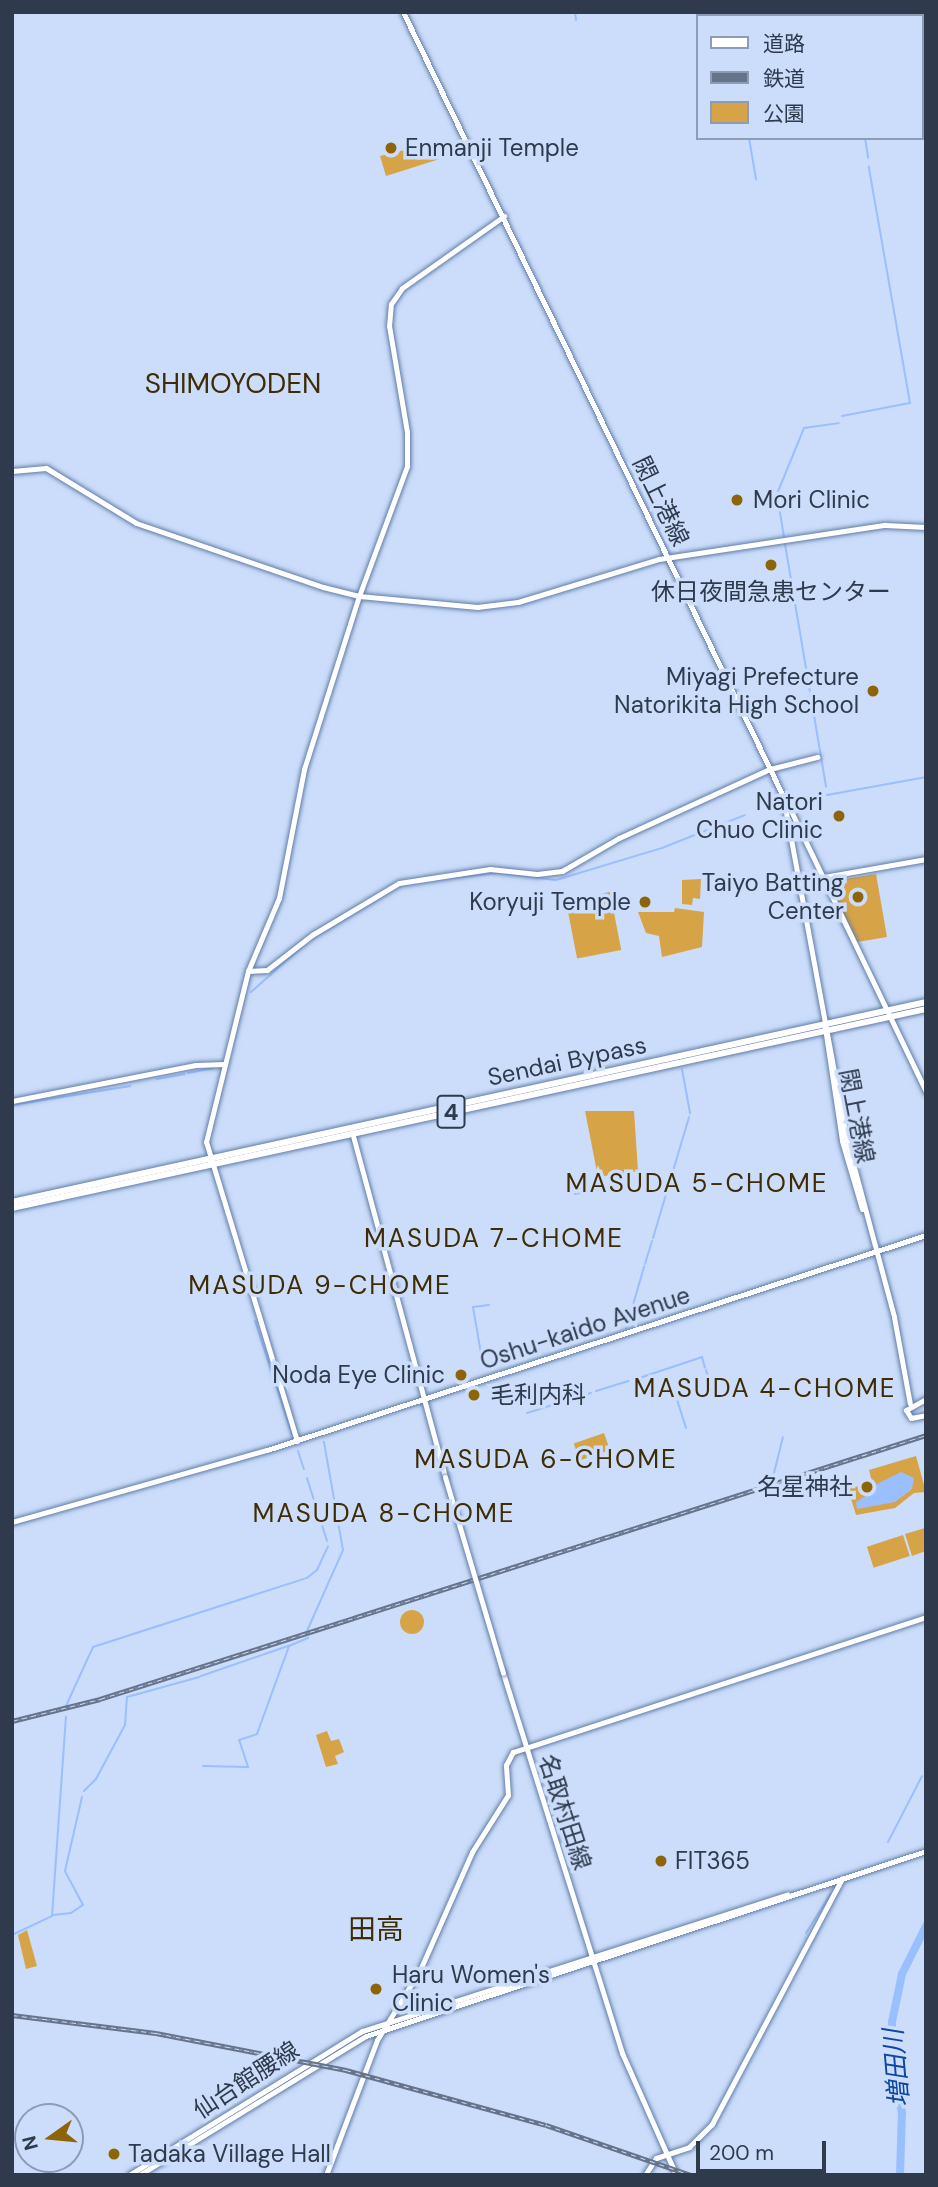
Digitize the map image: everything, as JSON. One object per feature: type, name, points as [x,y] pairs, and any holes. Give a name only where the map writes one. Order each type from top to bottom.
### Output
[{"type":"highway","name":"Sendai Bypass","points":[[12,1202],[826,1029],[926,1002]]},
{"type":"highway","name":"Sendai Bypass","points":[[888,1014],[926,1009]]},
{"type":"highway","name":"Sendai Bypass","points":[[12,1208],[209,1162]]},
{"type":"street","name":"閖上港線","points":[[403,12],[783,796],[793,833],[826,1029],[864,1212],[876,1252],[911,1404]]},
{"type":"street","points":[[297,1441],[209,1162],[206,1142],[248,971],[276,908],[304,769],[359,596],[407,466],[407,432],[389,326],[391,304],[402,288],[504,216]]},
{"type":"street","points":[[12,471],[46,468],[136,523],[359,596],[495,606],[669,558],[885,525],[926,527]]},
{"type":"street","points":[[248,971],[270,969],[318,930],[399,883],[490,869],[537,874],[562,871],[619,838],[770,769],[817,757]]},
{"type":"street","points":[[783,796],[926,1092]]},
{"type":"street","points":[[793,833],[802,834]]},
{"type":"street","points":[[801,881],[926,859]]},
{"type":"street","points":[[12,1101],[196,1065],[224,1064]]},
{"type":"street","points":[[352,1131],[422,1401]]},
{"type":"street","name":"Oshu-kaido Avenue","points":[[12,1522],[297,1441],[926,1235]]},
{"type":"street","points":[[926,1399],[911,1404],[906,1410],[911,1418],[926,1415]]},
{"type":"street","name":"名取村田線","points":[[422,1401],[503,1673],[631,2078],[676,2175]]},
{"type":"street","points":[[326,2175],[373,2049],[386,2022],[420,1970],[472,1852],[508,1795],[507,1760],[526,1747],[926,1617]]},
{"type":"street","points":[[592,1959],[926,1851]]},
{"type":"street","points":[[645,2175],[656,2158],[689,2147],[712,2124],[842,1878]]},
{"type":"street","name":"仙台館腰線","points":[[129,2175],[338,2042],[386,2022],[592,1959]]},
{"type":"street","name":"仙台館腰線","points":[[139,2175],[367,2036],[592,1959]]},
{"type":"street","points":[[367,2036],[373,2049]]},
{"type":"green space","points":[[445,140],[449,156],[386,176],[380,156]]},
{"type":"green space","name":"Taiyo Batting Center","points":[[876,874],[887,937],[857,942],[830,886],[832,881]]},
{"type":"green space","points":[[701,879],[700,899],[693,898],[692,905],[682,904],[682,880]]},
{"type":"green space","points":[[610,892],[621,950],[577,959],[566,901]]},
{"type":"green space","points":[[675,908],[704,912],[702,947],[662,957],[659,936],[646,933],[638,912],[674,912]]},
{"type":"green space","points":[[585,1111],[634,1111],[638,1171],[598,1177]]},
{"type":"green space","points":[[604,1433],[610,1450],[580,1460],[574,1443]]},
{"type":"green space","points":[[916,1456],[926,1492],[914,1493],[895,1508],[856,1515],[848,1489],[872,1482],[869,1470]]},
{"type":"green space","points":[[925,1528],[926,1551],[912,1556],[905,1534]]},
{"type":"green space","points":[[903,1535],[910,1556],[874,1568],[867,1547]]},
{"type":"green space","points":[[412,1610],[421,1613],[424,1622],[421,1631],[412,1634],[403,1631],[400,1622],[403,1613]]},
{"type":"green space","points":[[327,1731],[331,1741],[339,1739],[344,1752],[335,1756],[338,1764],[326,1767],[316,1735]]},
{"type":"green space","points":[[27,1930],[37,1966],[26,1969],[18,1935]]},
{"type":"water","points":[[901,1472],[914,1478],[912,1489],[895,1502],[857,1509],[856,1502],[874,1491],[875,1485]]},
{"type":"waterway","points":[[575,12],[576,20]]},
{"type":"waterway","points":[[749,140],[756,179]]},
{"type":"waterway","points":[[865,140],[868,158]]},
{"type":"waterway","points":[[842,416],[910,403],[869,167]]},
{"type":"waterway","points":[[784,537],[777,494],[804,428],[839,423]]},
{"type":"waterway","points":[[785,544],[826,787]]},
{"type":"waterway","points":[[827,795],[926,777]]},
{"type":"waterway","points":[[434,880],[500,873],[556,880],[662,848],[745,815]]},
{"type":"waterway","points":[[307,942],[401,885]]},
{"type":"waterway","points":[[251,992],[303,946]]},
{"type":"waterway","points":[[188,1073],[214,1068]]},
{"type":"waterway","points":[[682,1069],[690,1113]]},
{"type":"waterway","points":[[157,1079],[185,1074]]},
{"type":"waterway","points":[[12,1105],[130,1086]]},
{"type":"waterway","points":[[653,1238],[689,1117]]},
{"type":"waterway","points":[[575,1194],[598,1190]]},
{"type":"waterway","points":[[645,1264],[652,1241]]},
{"type":"waterway","points":[[626,1329],[644,1267]]},
{"type":"waterway","points":[[483,1365],[473,1307],[489,1305]]},
{"type":"waterway","points":[[255,1321],[292,1434]]},
{"type":"waterway","points":[[633,1380],[702,1357],[705,1368]]},
{"type":"waterway","points":[[706,1370],[713,1393]]},
{"type":"waterway","points":[[596,1391],[629,1381]]},
{"type":"waterway","points":[[672,1384],[686,1428]]},
{"type":"waterway","points":[[527,1413],[591,1393]]},
{"type":"waterway","points":[[772,1481],[783,1437]]},
{"type":"waterway","points":[[307,1631],[343,1550],[324,1442]]},
{"type":"waterway","points":[[298,1451],[304,1469]]},
{"type":"waterway","points":[[307,1478],[327,1541]]},
{"type":"waterway","points":[[65,1708],[93,1647],[307,1578],[317,1570],[328,1546]]},
{"type":"waterway","points":[[203,1766],[248,1767],[239,1740],[257,1734],[289,1646],[308,1638]]},
{"type":"waterway","points":[[201,1676],[288,1646]]},
{"type":"waterway","points":[[84,1791],[96,1779],[125,1725],[127,1697],[199,1677]]},
{"type":"waterway","points":[[12,1935],[52,1916],[66,1716]]},
{"type":"waterway","points":[[888,1842],[922,1776]]},
{"type":"waterway","points":[[53,1915],[71,1913],[83,1905],[65,1871],[82,1797]]},
{"type":"waterway","points":[[806,1933],[830,1895]]},
{"type":"waterway","name":"増田川","points":[[900,2175],[902,2113],[892,2059],[892,2022],[902,1974],[926,1926]]},
{"type":"railway","points":[[12,1721],[100,1699],[926,1435]]},
{"type":"railway","points":[[12,2015],[156,2033],[346,2070],[546,2125],[691,2175]]},
{"type":"place","name":"Enmanji Temple","points":[[391,148]]},
{"type":"place","name":"Mori Clinic","points":[[737,500]]},
{"type":"place","name":"休日夜間急患センター","points":[[771,565]]},
{"type":"place","name":"Miyagi Prefecture Natorikita High School","points":[[873,691]]},
{"type":"place","name":"Natori Chuo Clinic","points":[[839,816]]},
{"type":"place","name":"Taiyo Batting Center","points":[[858,897]]},
{"type":"place","name":"Koryuji Temple","points":[[645,902]]},
{"type":"place","name":"Noda Eye Clinic","points":[[461,1375]]},
{"type":"place","name":"毛利内科","points":[[474,1395]]},
{"type":"place","name":"名星神社","points":[[867,1487]]},
{"type":"place","name":"FIT365","points":[[661,1861]]},
{"type":"place","name":"Haru Women's Clinic","points":[[376,1989]]},
{"type":"place","name":"Tadaka Village Hall","points":[[114,2154]]},
{"type":"district","name":"SHIMOYODEN","points":[[233,384]]},
{"type":"district","name":"MASUDA 5-CHOME","points":[[697,1184]]},
{"type":"district","name":"MASUDA 7-CHOME","points":[[494,1239]]},
{"type":"district","name":"MASUDA 9-CHOME","points":[[320,1286]]},
{"type":"district","name":"MASUDA 4-CHOME","points":[[765,1389]]},
{"type":"district","name":"MASUDA 6-CHOME","points":[[546,1460]]},
{"type":"district","name":"MASUDA 8-CHOME","points":[[384,1514]]},
{"type":"district","name":"田高","points":[[376,1930]]}]
